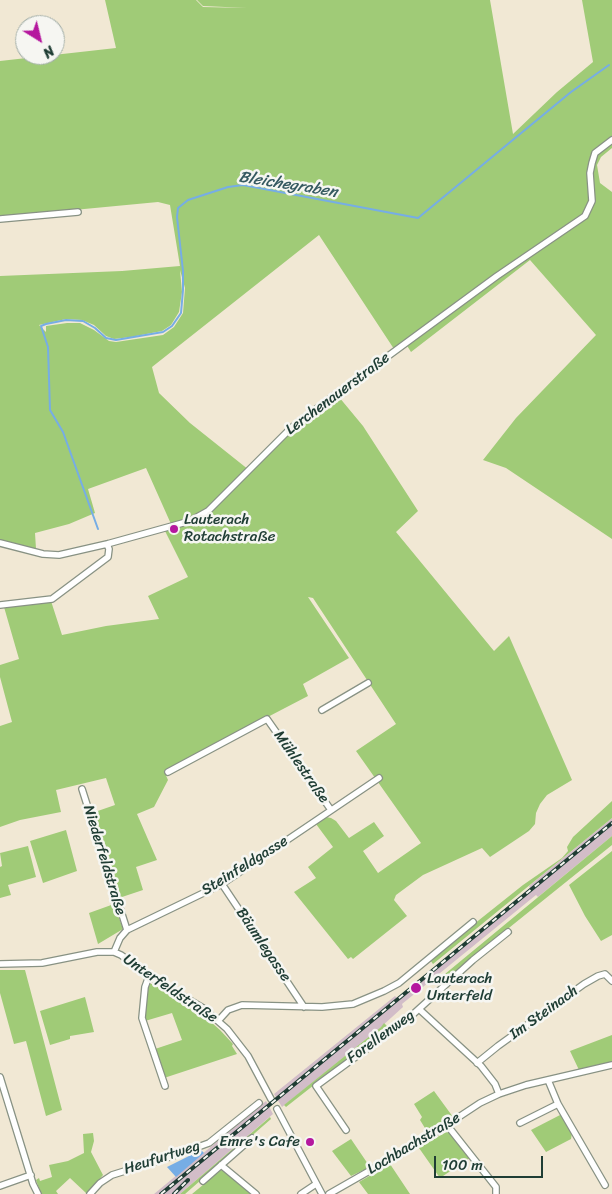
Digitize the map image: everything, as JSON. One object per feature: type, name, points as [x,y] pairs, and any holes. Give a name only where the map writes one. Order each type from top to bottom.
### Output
[{"type":"street","name":"Lerchenauerstraße","points":[[0,543],[43,554],[59,555],[190,521],[208,511],[283,435],[312,412],[504,271],[580,220],[588,211],[592,201],[593,192],[590,173],[595,153],[612,140]]},
{"type":"street","points":[[0,219],[78,212]]},
{"type":"street","points":[[0,605],[52,599],[108,557],[109,550],[107,544]]},
{"type":"street","points":[[322,710],[368,682]]},
{"type":"street","name":"Mühlestraße","points":[[168,772],[267,719],[331,810]]},
{"type":"street","name":"Steinfeldgasse","points":[[127,930],[222,884],[379,778]]},
{"type":"street","name":"Niederfeldstraße","points":[[82,789],[127,930]]},
{"type":"street","name":"Bäumlegasse","points":[[222,884],[304,1007]]},
{"type":"street","points":[[218,1021],[228,1010],[242,1005],[346,1006],[390,988],[404,979],[473,922]]},
{"type":"street","points":[[114,952],[118,941],[127,930]]},
{"type":"street","name":"Forellenweg","points":[[346,1130],[316,1086],[419,1009],[464,968],[508,932]]},
{"type":"street","name":"Unterfeldstraße","points":[[0,964],[35,964],[97,952],[114,952],[124,957],[149,976],[195,1003],[218,1021],[244,1050],[272,1099]]},
{"type":"street","name":"Im Steinach","points":[[477,1063],[535,1018],[593,979],[605,974],[612,981]]},
{"type":"street","points":[[149,976],[145,987],[142,1018],[165,1086]]},
{"type":"street","points":[[419,1009],[477,1063],[495,1084],[499,1094]]},
{"type":"street","name":"Lochbachstraße","points":[[330,1194],[448,1125],[480,1103],[499,1094],[612,1065]]},
{"type":"street","points":[[0,1076],[30,1175],[38,1194]]},
{"type":"street","points":[[548,1080],[558,1104],[605,1185]]},
{"type":"street","name":"Heufurtweg","points":[[90,1194],[102,1181],[112,1175],[209,1143],[258,1103]]},
{"type":"street","points":[[520,1122],[558,1104]]},
{"type":"street","points":[[277,1109],[322,1194]]},
{"type":"street","points":[[448,1125],[496,1187],[496,1194]]},
{"type":"street","points":[[203,1181],[252,1138]]},
{"type":"street","points":[[221,1165],[256,1194]]},
{"type":"street","points":[[0,1186],[30,1175]]},
{"type":"street","points":[[301,1194],[316,1184]]},
{"type":"shaded area","points":[[612,818],[612,836],[402,1004],[403,1007],[381,1027],[282,1107],[274,1094],[395,996],[397,998],[402,994]]},
{"type":"shaded area","points":[[266,1101],[273,1114],[180,1194],[154,1194]]},
{"type":"green space","points":[[105,0],[196,0],[203,7],[247,8],[203,6],[197,0],[490,0],[513,134],[557,92],[593,62],[582,0],[612,0],[612,148],[601,157],[597,165],[600,183],[612,192],[612,539],[506,468],[483,460],[516,418],[596,335],[530,260],[411,352],[404,341],[394,349],[319,235],[152,367],[159,393],[190,423],[249,470],[283,438],[296,420],[334,391],[363,426],[418,511],[396,532],[494,651],[509,636],[572,780],[547,795],[536,813],[535,824],[529,831],[490,857],[482,848],[423,875],[396,895],[394,900],[407,916],[353,959],[351,957],[348,959],[294,892],[316,878],[308,867],[333,847],[316,824],[326,817],[331,818],[336,821],[349,838],[374,822],[384,836],[363,851],[378,873],[421,843],[356,751],[396,724],[313,598],[308,597],[349,658],[303,684],[308,696],[164,771],[168,780],[154,807],[137,814],[157,860],[136,867],[143,890],[119,898],[92,813],[115,805],[106,778],[56,790],[61,812],[20,820],[0,827],[0,726],[12,722],[0,677],[0,665],[19,659],[4,607],[51,601],[62,635],[106,626],[159,619],[148,596],[188,577],[164,529],[171,524],[146,468],[88,489],[95,513],[69,524],[35,533],[36,549],[0,541],[0,276],[122,271],[180,266],[170,205],[158,202],[0,217],[0,61],[15,59],[15,65],[65,65],[65,54],[116,48]],"holes":[[[180,270],[185,288],[183,313],[174,327],[163,335],[116,342],[109,341],[80,323],[46,326],[46,332],[39,325],[66,319],[82,320],[94,325],[106,336],[114,339],[162,331],[171,325],[179,312],[182,292]]]},
{"type":"green space","points":[[612,801],[612,818],[433,964],[430,960],[459,936],[523,885],[562,858],[568,851],[567,847],[573,837]]},
{"type":"green space","points":[[66,830],[77,871],[43,883],[30,841]]},
{"type":"green space","points":[[612,836],[612,845],[479,952],[449,979],[445,974]]},
{"type":"green space","points":[[28,846],[36,877],[8,885],[11,895],[0,898],[0,867],[2,866],[0,853]]},
{"type":"green space","points":[[612,851],[612,935],[601,941],[569,885]]},
{"type":"green space","points":[[114,904],[123,929],[98,944],[89,913]]},
{"type":"green space","points":[[0,970],[25,970],[62,1110],[46,1116],[26,1041],[14,1044],[0,993]]},
{"type":"green space","points":[[150,984],[153,984],[203,1015],[233,1044],[232,1046],[237,1054],[164,1078],[155,1049],[182,1040],[172,1013],[145,1021],[144,1010],[147,990]]},
{"type":"green space","points":[[85,997],[94,1032],[70,1036],[70,1039],[50,1045],[40,1011]]},
{"type":"green space","points":[[384,1023],[390,1029],[347,1059],[286,1107],[284,1105],[381,1027]]},
{"type":"green space","points":[[612,1035],[612,1062],[579,1070],[570,1051]]},
{"type":"green space","points":[[434,1091],[453,1117],[428,1133],[420,1120],[422,1117],[414,1104]]},
{"type":"green space","points":[[562,1114],[572,1133],[571,1139],[546,1152],[531,1130]]},
{"type":"green space","points":[[270,1117],[271,1119],[185,1194],[180,1194]]},
{"type":"green space","points":[[446,1132],[450,1133],[470,1158],[440,1178],[419,1148]]},
{"type":"green space","points":[[93,1133],[94,1141],[91,1152],[103,1175],[87,1194],[70,1178],[56,1191],[58,1194],[41,1194],[36,1180],[39,1178],[40,1181],[52,1177],[49,1165],[68,1161],[84,1153],[83,1134]]},
{"type":"green space","points":[[351,1139],[370,1167],[351,1176],[332,1151]]},
{"type":"green space","points":[[390,1164],[410,1194],[368,1194],[359,1182]]},
{"type":"green space","points":[[221,1170],[224,1171],[253,1194],[192,1194]]},
{"type":"water","points":[[201,1150],[204,1153],[176,1177],[167,1167]]},
{"type":"waterway","name":"Bleichegraben","points":[[98,529],[63,432],[50,410],[48,347],[41,326],[66,320],[83,321],[95,328],[106,338],[116,340],[163,332],[172,326],[181,313],[183,290],[183,271],[177,217],[178,208],[188,200],[228,187],[243,185],[418,218],[571,92],[609,65]]},
{"type":"railway","points":[[161,1194],[612,823]]},
{"type":"railway","points":[[174,1194],[188,1180]]},
{"type":"place","name":"Lauterach Rotachstraße","points":[[174,529]]},
{"type":"place","name":"Lauterach Unterfeld","points":[[416,988]]},
{"type":"place","name":"Emre's Cafe","points":[[310,1142]]}]
